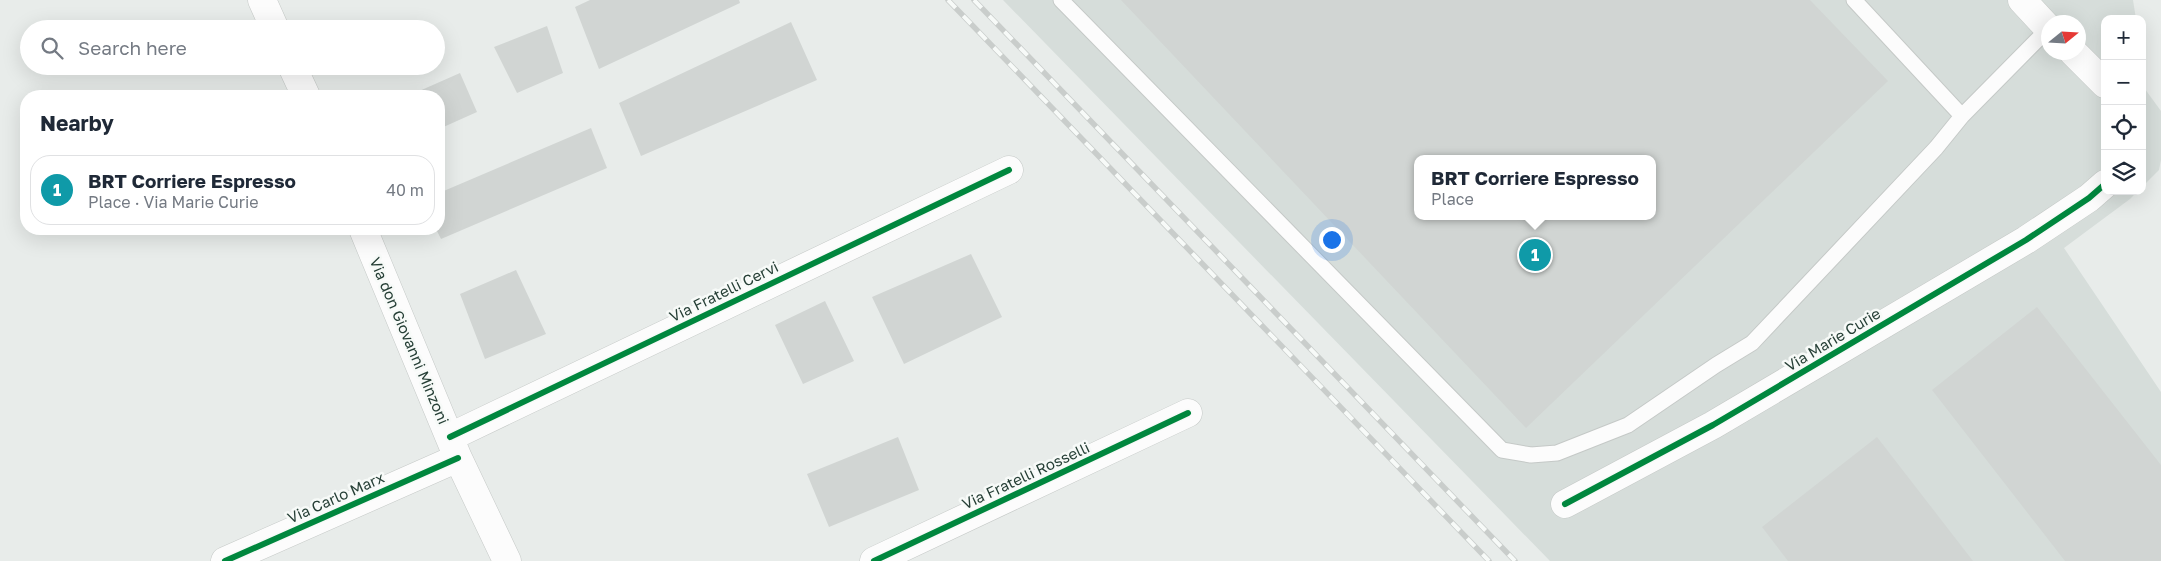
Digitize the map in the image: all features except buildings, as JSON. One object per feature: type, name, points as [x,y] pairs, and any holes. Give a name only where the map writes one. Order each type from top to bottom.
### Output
[{"type":"street","points":[[262,0],[271,20]]},
{"type":"street","points":[[2022,0],[2041,20]]},
{"type":"street","points":[[2081,60],[2101,80]]},
{"type":"street","points":[[296,75],[303,90]]},
{"type":"street","name":"Via Fratelli Cervi","points":[[454,448],[1009,170]]},
{"type":"street","name":"Via Marie Curie","points":[[1565,504],[1713,425],[2018,245],[2101,187]]},
{"type":"street","name":"Via don Giovanni Minzoni","points":[[365,235],[454,448],[507,561]]},
{"type":"street","name":"Via Fratelli Rosselli","points":[[874,561],[1188,413]]},
{"type":"street","name":"Via Carlo Marx","points":[[225,561],[454,448]]},
{"type":"lane","points":[[1061,0],[1502,450],[1530,455],[1558,453],[1628,425],[1716,365],[1752,343],[1936,148],[1962,116],[2041,35]]},
{"type":"lane","points":[[1854,0],[1962,116]]},
{"type":"shaded area","points":[[1003,0],[2133,0],[2135,15],[2101,15],[2101,195],[2134,195],[2064,248],[2161,392],[2161,561],[1550,561]]},
{"type":"shaded area","points":[[2146,90],[2161,111],[2161,160],[2159,170],[2146,183]]},
{"type":"railway","points":[[948,0],[1489,561]]},
{"type":"railway","points":[[974,0],[1515,561]]},
{"type":"cycle path","points":[[450,437],[1009,170]]},
{"type":"cycle path","points":[[1565,504],[1713,425],[2026,240],[2089,198],[2101,188]]},
{"type":"cycle path","points":[[874,561],[1188,413]]},
{"type":"cycle path","points":[[225,561],[458,458]]},
{"type":"place","name":"BRT Corriere Espresso","points":[[1535,255]]}]
